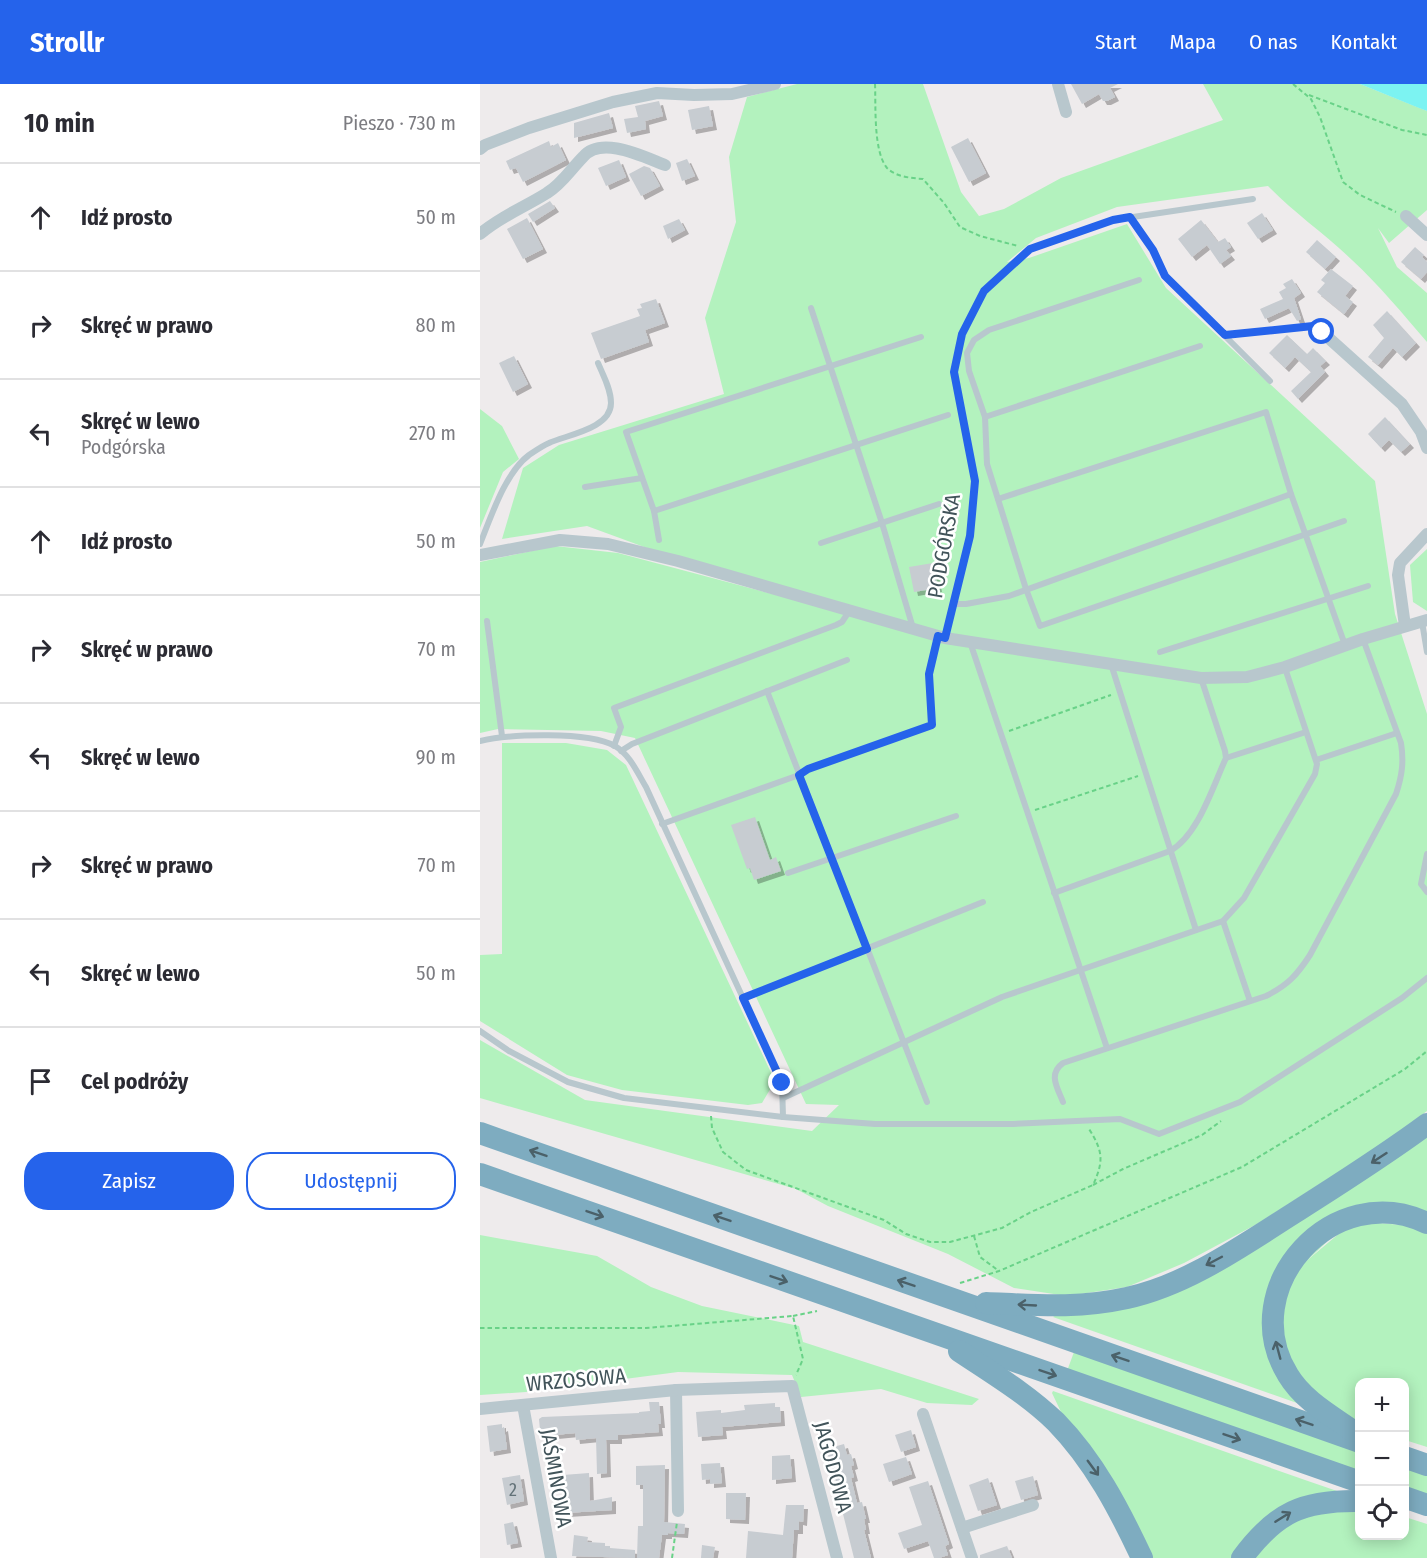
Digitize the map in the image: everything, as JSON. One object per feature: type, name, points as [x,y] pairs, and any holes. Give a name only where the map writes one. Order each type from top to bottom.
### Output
[{"type":"highway","points":[[958,1294],[1072,1306],[1122,1299],[1152,1290],[1198,1270],[1249,1241],[1391,1150],[1427,1124]]},
{"type":"highway","points":[[480,1133],[958,1294],[1355,1441]]},
{"type":"highway","points":[[480,1174],[1355,1481]]},
{"type":"highway","points":[[1355,1432],[1307,1397],[1288,1375],[1277,1349],[1275,1336],[1278,1292],[1287,1269],[1303,1248],[1324,1229],[1337,1222],[1367,1214],[1387,1212],[1412,1216],[1427,1223]]},
{"type":"highway","points":[[933,1333],[1020,1392],[1056,1422],[1099,1476],[1142,1558]]},
{"type":"highway","points":[[1409,1459],[1427,1465]]},
{"type":"highway","points":[[1409,1499],[1427,1507]]},
{"type":"highway","points":[[1242,1558],[1262,1532],[1295,1510],[1325,1501],[1355,1500]]},
{"type":"highway","points":[[1409,1506],[1427,1507]]},
{"type":"street","points":[[480,149],[529,128],[612,102],[657,93],[732,94],[775,84]]},
{"type":"street","points":[[1058,84],[1066,112]]},
{"type":"street","points":[[480,234],[495,222],[549,192],[567,176],[584,154],[592,149],[606,147],[628,150],[665,165]]},
{"type":"street","points":[[1406,216],[1427,235]]},
{"type":"street","points":[[1322,332],[1402,404],[1420,432],[1427,448]]},
{"type":"street","points":[[1405,626],[1398,575],[1400,563],[1427,534]]},
{"type":"street","points":[[480,555],[560,540],[608,544],[678,561],[942,637],[1201,678],[1246,677],[1285,667],[1424,621]]},
{"type":"street","name":"WRZOSOWA","points":[[480,1408],[676,1390],[792,1386]]},
{"type":"street","name":"JAGODOWA","points":[[792,1386],[837,1558]]},
{"type":"street","points":[[676,1390],[678,1511]]},
{"type":"street","name":"JAŚMINOWA","points":[[523,1405],[551,1558]]},
{"type":"street","points":[[923,1414],[972,1558]]},
{"type":"street","points":[[962,1528],[1033,1505]]},
{"type":"lane","name":"PODGÓRSKA","points":[[799,775],[808,769],[932,725],[929,674],[953,604],[970,536],[975,481],[954,372],[962,334],[984,291],[1030,249],[1113,220],[1253,199]]},
{"type":"lane","points":[[1130,217],[1153,250],[1165,276],[1270,381]]},
{"type":"lane","points":[[1139,280],[989,330],[974,340],[968,353],[969,371],[986,417],[987,464],[1026,589],[1040,626],[1344,521]]},
{"type":"lane","points":[[811,308],[882,523],[913,628]]},
{"type":"lane","points":[[659,540],[654,511],[626,432],[921,337]]},
{"type":"lane","points":[[986,417],[1200,346]]},
{"type":"lane","points":[[480,544],[512,473],[527,456],[548,443],[588,430],[604,418],[611,405],[609,392],[598,363]]},
{"type":"lane","points":[[998,499],[1266,412],[1291,494],[1346,645]]},
{"type":"lane","points":[[654,511],[948,415]]},
{"type":"lane","points":[[585,487],[642,478]]},
{"type":"lane","points":[[953,604],[966,604],[1009,596],[1291,494]]},
{"type":"lane","points":[[821,543],[939,504]]},
{"type":"lane","points":[[1160,652],[1368,586]]},
{"type":"lane","points":[[614,746],[621,727],[614,708],[836,625],[842,622],[850,610]]},
{"type":"lane","points":[[487,621],[502,736]]},
{"type":"lane","points":[[1424,621],[1427,651]]},
{"type":"lane","points":[[1063,1102],[1053,1077],[1055,1068],[1063,1063],[1250,1001],[1284,987],[1310,956],[1396,794],[1402,775],[1403,759],[1397,733],[1364,639]]},
{"type":"lane","points":[[970,642],[1107,1048]]},
{"type":"lane","points":[[621,751],[632,744],[847,660]]},
{"type":"lane","points":[[1111,664],[1196,930]]},
{"type":"lane","points":[[783,1098],[1002,997],[1223,921],[1244,898],[1315,774],[1316,760],[1285,667]]},
{"type":"lane","points":[[1054,892],[1170,851],[1179,846],[1187,837],[1203,810],[1226,758],[1201,678]]},
{"type":"lane","points":[[767,691],[927,1102]]},
{"type":"lane","points":[[1226,758],[1306,732]]},
{"type":"lane","points":[[1316,760],[1397,733]]},
{"type":"lane","points":[[480,741],[502,736],[550,735],[594,740],[614,746],[629,758],[646,787],[782,1083],[783,1117]]},
{"type":"lane","points":[[662,824],[799,775]]},
{"type":"lane","points":[[788,873],[956,816]]},
{"type":"lane","points":[[1427,854],[1421,884],[1427,892]]},
{"type":"lane","points":[[743,998],[983,902]]},
{"type":"lane","points":[[1223,921],[1250,1001]]},
{"type":"lane","points":[[480,1031],[509,1051],[568,1082],[624,1098],[783,1117],[875,1124],[1013,1124],[1120,1119],[1159,1134],[1240,1102],[1402,998],[1427,978]]},
{"type":"path","points":[[875,84],[880,152],[887,168],[906,178],[923,179],[944,203],[960,227],[980,236],[1030,249]]},
{"type":"path","points":[[1293,84],[1307,94],[1402,130],[1427,135]]},
{"type":"path","points":[[1307,94],[1320,117],[1342,182],[1360,195],[1406,216]]},
{"type":"path","points":[[1225,335],[1313,326],[1322,332]]},
{"type":"path","points":[[1000,734],[1120,692]]},
{"type":"path","points":[[1027,812],[1146,774]]},
{"type":"path","points":[[958,1294],[999,1271],[1242,1167],[1405,1069],[1427,1051]]},
{"type":"path","points":[[710,1108],[712,1128],[723,1152],[746,1170],[884,1220],[906,1234],[930,1242],[950,1242],[1002,1228],[1123,1169],[1202,1135],[1228,1115],[1240,1102]]},
{"type":"path","points":[[1084,1121],[1098,1143],[1101,1167],[1093,1185]]},
{"type":"path","points":[[974,1236],[980,1257],[999,1271]]},
{"type":"path","points":[[480,1328],[646,1328],[793,1316],[820,1311]]},
{"type":"path","points":[[792,1386],[803,1359],[793,1316]]},
{"type":"path","points":[[672,1558],[678,1511]]},
{"type":"green space","points":[[797,84],[923,84],[961,192],[979,216],[1004,209],[1061,178],[1223,120],[1203,84],[1360,84],[1427,111],[1427,210],[1389,243],[1378,228],[1397,267],[1427,293],[1427,342],[1391,300],[1342,250],[1268,186],[1117,207],[1036,238],[1007,262],[1029,258],[1127,224],[1166,288],[1375,481],[1395,614],[1427,714],[1427,1111],[1381,1145],[1257,1224],[1184,1263],[1127,1287],[1067,1296],[1014,1288],[948,1254],[828,1206],[796,1189],[480,1098],[480,1040],[585,1100],[812,1131],[839,1105],[806,1104],[635,738],[601,731],[498,729],[480,733],[480,562],[555,546],[618,553],[772,594],[587,526],[502,539],[523,468],[559,445],[724,394],[705,318],[736,222],[729,157],[747,97]]},
{"type":"green space","points":[[480,409],[502,426],[519,459],[503,472],[480,528]]},
{"type":"green space","points":[[1427,549],[1427,611],[1413,602],[1410,565]]},
{"type":"green space","points":[[502,743],[566,743],[607,750],[626,765],[775,1081],[762,1103],[748,1105],[622,1090],[567,1075],[480,1021],[480,955],[502,954]]},
{"type":"green space","points":[[1427,1129],[1427,1216],[1362,1209],[1270,1295],[1297,1403],[1053,1317],[1123,1307]]},
{"type":"green space","points":[[1354,1221],[1427,1227],[1427,1447],[1409,1441],[1409,1378],[1355,1378],[1355,1421],[1305,1390],[1277,1337],[1285,1279]]},
{"type":"green space","points":[[480,1235],[597,1256],[651,1287],[702,1306],[799,1326],[803,1342],[979,1399],[972,1405],[927,1403],[881,1389],[801,1397],[792,1375],[678,1372],[526,1392],[480,1395]]},
{"type":"green space","points":[[1074,1352],[1355,1451],[1355,1472],[1067,1371]]},
{"type":"green space","points":[[1053,1391],[1337,1491],[1232,1558],[1150,1558],[1061,1412]]},
{"type":"green space","points":[[1409,1469],[1427,1475],[1427,1497],[1409,1490]]},
{"type":"green space","points":[[1355,1509],[1355,1540],[1409,1540],[1409,1518],[1427,1524],[1427,1558],[1251,1558],[1281,1528],[1313,1513]]},
{"type":"water","points":[[1360,84],[1427,84],[1427,111],[1419,108]]},
{"type":"building","points":[[1071,84],[1118,84],[1110,88],[1115,97],[1103,101],[1099,94],[1082,104]]},
{"type":"building","points":[[659,101],[663,116],[645,121],[646,129],[627,133],[624,119],[638,117],[635,106]]},
{"type":"building","points":[[709,106],[713,126],[692,130],[688,110]]},
{"type":"building","points":[[609,113],[613,128],[574,138],[574,123]]},
{"type":"building","points":[[968,138],[986,173],[969,182],[951,147]]},
{"type":"building","points":[[549,141],[551,147],[558,143],[566,160],[523,182],[516,168],[510,170],[506,161]]},
{"type":"building","points":[[687,159],[695,176],[682,181],[676,163]]},
{"type":"building","points":[[619,160],[626,177],[606,186],[598,168]]},
{"type":"building","points":[[644,166],[650,168],[660,186],[641,196],[629,174]]},
{"type":"building","points":[[550,201],[555,208],[533,222],[528,214]]},
{"type":"building","points":[[1262,213],[1273,230],[1258,239],[1247,223]]},
{"type":"building","points":[[527,218],[543,249],[523,259],[507,229]]},
{"type":"building","points":[[679,219],[685,230],[668,239],[663,226]]},
{"type":"building","points":[[1201,220],[1218,242],[1225,238],[1231,247],[1226,250],[1231,256],[1220,264],[1207,245],[1192,257],[1178,239]]},
{"type":"building","points":[[1317,240],[1336,257],[1325,269],[1306,252]]},
{"type":"building","points":[[1415,247],[1424,255],[1422,257],[1427,262],[1427,272],[1421,279],[1401,262]]},
{"type":"building","points":[[1331,269],[1353,286],[1345,296],[1353,302],[1344,314],[1317,292],[1325,283],[1321,280]]},
{"type":"building","points":[[1292,279],[1301,293],[1294,298],[1301,319],[1297,321],[1289,308],[1265,319],[1260,309],[1283,299],[1279,292],[1286,288],[1283,284]]},
{"type":"building","points":[[656,299],[665,323],[645,330],[649,342],[601,359],[591,333],[640,316],[637,309],[642,308],[640,304]]},
{"type":"building","points":[[1387,311],[1416,343],[1402,357],[1393,348],[1378,365],[1368,357],[1384,338],[1373,325]]},
{"type":"building","points":[[1287,335],[1307,354],[1313,348],[1326,361],[1320,366],[1325,372],[1298,399],[1291,391],[1311,372],[1295,357],[1285,368],[1269,353]]},
{"type":"building","points":[[514,356],[528,384],[513,392],[499,363]]},
{"type":"building","points":[[1385,417],[1410,444],[1401,452],[1389,440],[1381,448],[1368,434]]},
{"type":"building","points":[[933,563],[938,588],[914,592],[909,567]]},
{"type":"building","points":[[755,817],[770,860],[776,857],[781,871],[754,880],[750,868],[747,869],[731,825]]},
{"type":"building","points":[[649,1402],[659,1402],[661,1424],[658,1424],[659,1432],[618,1435],[618,1440],[606,1440],[607,1473],[597,1474],[596,1438],[576,1440],[575,1433],[544,1436],[543,1429],[540,1430],[539,1419],[542,1417],[639,1413],[650,1411]]},
{"type":"building","points":[[775,1403],[775,1407],[780,1407],[781,1422],[722,1427],[723,1435],[698,1437],[696,1412],[721,1410],[721,1413],[745,1410],[744,1405]]},
{"type":"building","points":[[502,1424],[507,1449],[490,1452],[487,1426]]},
{"type":"building","points":[[911,1430],[916,1447],[901,1452],[895,1435]]},
{"type":"building","points":[[844,1444],[847,1455],[851,1454],[854,1465],[851,1466],[854,1477],[851,1478],[857,1503],[862,1502],[866,1519],[864,1519],[866,1530],[864,1530],[871,1558],[854,1558],[839,1498],[841,1498],[826,1449]]},
{"type":"building","points":[[790,1455],[792,1478],[772,1480],[772,1456]]},
{"type":"building","points":[[906,1457],[912,1474],[889,1482],[883,1464]]},
{"type":"building","points":[[720,1463],[722,1483],[710,1484],[710,1479],[702,1480],[701,1464]]},
{"type":"building","points":[[665,1465],[664,1522],[685,1524],[684,1534],[662,1535],[659,1558],[637,1558],[638,1526],[643,1526],[643,1485],[636,1485],[636,1466]]},
{"type":"building","points":[[589,1473],[590,1501],[612,1497],[612,1510],[565,1513],[563,1475]]},
{"type":"building","points":[[520,1475],[524,1501],[507,1505],[502,1478]]},
{"type":"building","points":[[1033,1476],[1038,1495],[1021,1500],[1015,1481]]},
{"type":"building","points":[[988,1478],[997,1505],[978,1511],[969,1485]]},
{"type":"building","points":[[928,1481],[949,1544],[945,1546],[948,1555],[939,1558],[934,1558],[928,1541],[904,1549],[898,1533],[922,1525],[909,1487]]},
{"type":"building","points":[[726,1493],[746,1493],[745,1520],[726,1519]]},
{"type":"building","points":[[786,1505],[804,1505],[803,1522],[799,1521],[799,1530],[794,1530],[792,1558],[746,1558],[748,1531],[783,1535]]},
{"type":"building","points":[[513,1522],[518,1543],[507,1545],[504,1524]]},
{"type":"building","points":[[574,1535],[588,1537],[587,1542],[605,1543],[605,1546],[610,1546],[610,1548],[635,1550],[635,1558],[572,1556]]},
{"type":"building","points":[[702,1545],[715,1547],[713,1558],[701,1558]]},
{"type":"building","points":[[1007,1546],[1012,1558],[980,1558],[980,1555]]},
{"type":"route","points":[[782,1083],[743,998],[867,949],[799,775],[808,769],[932,725],[929,674],[938,636],[945,638],[970,536],[975,481],[954,372],[962,334],[984,291],[1030,249],[1113,220],[1130,217],[1153,250],[1165,276],[1225,335],[1313,326],[1322,332]]}]
